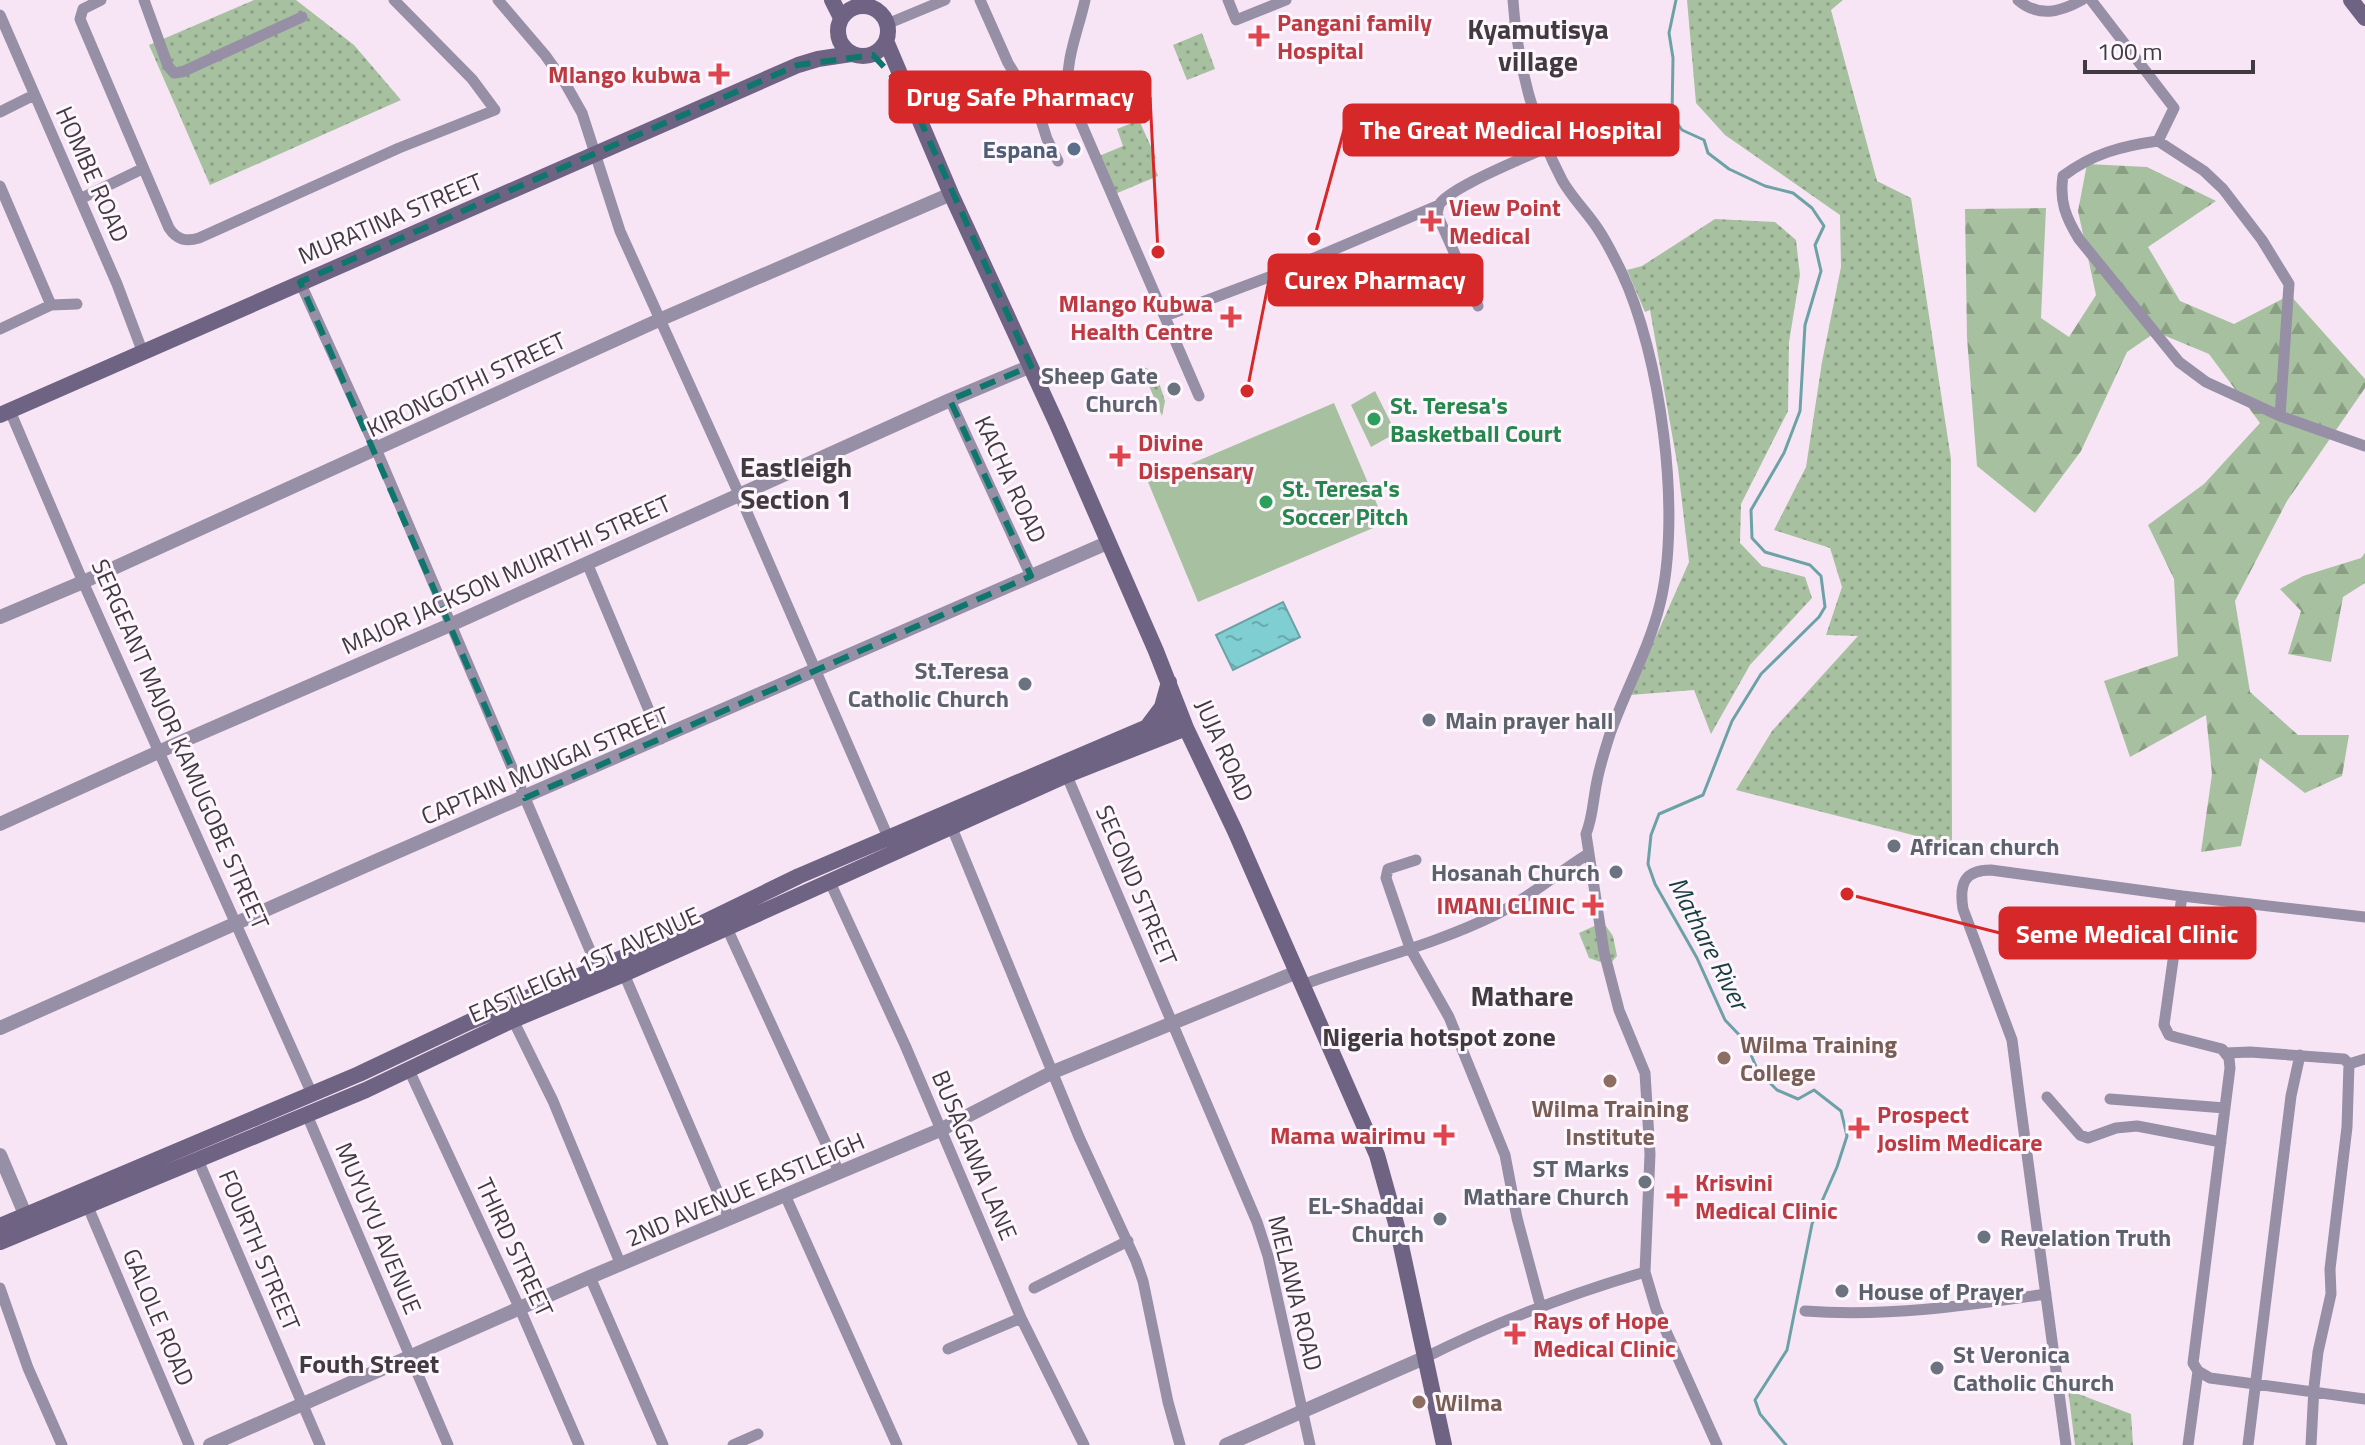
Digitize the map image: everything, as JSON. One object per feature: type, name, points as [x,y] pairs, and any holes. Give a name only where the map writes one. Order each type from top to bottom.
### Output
[{"type":"main road","points":[[832,0],[840,42],[851,54],[873,55],[887,33],[880,12],[865,4],[846,12],[839,26]]},
{"type":"main road","points":[[2351,0],[2365,18]]},
{"type":"main road","name":"MURATINA STREET","points":[[798,65],[822,49],[839,26]]},
{"type":"main road","name":"JUJA ROAD","points":[[887,33],[908,93],[951,194],[1031,366],[1169,682],[1183,721],[1377,1155],[1397,1227],[1444,1445]]},
{"type":"main road","name":"MURATINA STREET","points":[[5,413],[798,65],[851,54]]},
{"type":"main road","name":"JUJA ROAD","points":[[873,55],[908,93]]},
{"type":"main road","points":[[1169,682],[1150,734],[1185,746],[1207,772]]},
{"type":"main road","name":"EASTLEIGH 1ST AVENUE","points":[[0,1226],[312,1094],[469,1022],[1183,721]]},
{"type":"main road","name":"EASTLEIGH 1ST AVENUE","points":[[0,1242],[409,1070],[513,1020],[624,974],[829,880],[891,844],[952,828],[1064,770]]},
{"type":"street","points":[[101,0],[83,9],[80,19],[173,235],[192,240],[399,148],[495,110],[460,65],[394,0]]},
{"type":"street","points":[[144,0],[168,66],[174,73],[302,17]]},
{"type":"street","points":[[498,0],[565,83],[582,113],[620,231],[739,494],[891,844]]},
{"type":"street","points":[[887,33],[945,0]]},
{"type":"street","points":[[980,0],[1008,63],[1039,114],[1058,161]]},
{"type":"street","points":[[1085,0],[1074,32],[1066,72],[1068,93],[1199,396]]},
{"type":"street","points":[[1228,0],[1236,20],[1286,0]]},
{"type":"street","points":[[1513,0],[1518,54],[1547,147],[1562,180],[1597,227],[1616,261],[1641,321],[1657,394],[1667,477],[1668,549],[1659,607],[1597,778],[1592,820],[1586,834],[1604,952],[1619,1010],[1645,1073],[1650,1154],[1645,1272],[1656,1309],[1717,1445]]},
{"type":"street","points":[[2018,0],[2047,13],[2082,0]]},
{"type":"street","points":[[2091,0],[2174,108],[2158,141]]},
{"type":"street","name":"HOMBE ROAD","points":[[0,15],[143,353]]},
{"type":"street","points":[[0,112],[34,95]]},
{"type":"street","points":[[2280,416],[2289,284],[2223,189],[2204,171],[2158,141],[2102,152],[2081,162],[2063,176],[2060,192],[2066,216],[2079,239],[2179,362],[2206,382],[2280,416],[2365,446]]},
{"type":"street","points":[[1478,306],[1437,214],[1439,205],[1444,198],[1547,147]]},
{"type":"street","points":[[80,199],[142,169]]},
{"type":"street","points":[[0,186],[51,305]]},
{"type":"street","name":"KIRONGOTHI STREET","points":[[0,617],[659,320],[951,194]]},
{"type":"street","points":[[1165,316],[1274,275],[1439,205]]},
{"type":"street","points":[[300,282],[376,449],[598,969]]},
{"type":"street","points":[[0,329],[51,305],[77,304]]},
{"type":"street","name":"MAJOR JACKSON MUIRITHI STREET","points":[[0,824],[1031,366]]},
{"type":"street","name":"KACHA ROAD","points":[[950,400],[1031,576]]},
{"type":"street","name":"SERGEANT MAJOR KAMUGOBE STREET","points":[[5,413],[312,1094]]},
{"type":"street","name":"CAPTAIN MUNGAI STREET","points":[[0,1028],[1107,543]]},
{"type":"street","points":[[587,563],[661,739]]},
{"type":"street","name":"SECOND STREET","points":[[1064,770],[1172,1023]]},
{"type":"street","points":[[952,828],[1079,1137],[1128,1241],[1143,1281],[1180,1445]]},
{"type":"street","points":[[1300,978],[1410,948],[1491,917],[1514,905],[1588,854]]},
{"type":"street","points":[[1416,860],[1386,872],[1410,948],[1449,1017],[1505,1155],[1541,1308]]},
{"type":"street","points":[[2066,1445],[2012,1040],[1966,922],[1961,898],[1967,875],[1973,871],[1991,870],[2365,917]]},
{"type":"street","name":"BUSAGAWA LANE","points":[[829,880],[905,1045],[1021,1318],[1084,1445]]},
{"type":"street","points":[[2182,896],[2164,1025],[2169,1035],[2216,1046],[2226,1053],[2300,1055],[2344,1059],[2349,1064],[2347,1127],[2330,1269],[2331,1294],[2318,1352],[2311,1445]]},
{"type":"street","points":[[726,926],[839,1172]]},
{"type":"street","points":[[624,974],[729,1218]]},
{"type":"street","name":"2ND AVENUE EASTLEIGH","points":[[210,1445],[590,1277],[940,1130],[1053,1072],[1172,1023],[1300,978]]},
{"type":"street","points":[[513,1020],[553,1101],[621,1265]]},
{"type":"street","name":"MELAWA ROAD","points":[[1172,1023],[1257,1222],[1268,1256],[1310,1445]]},
{"type":"street","points":[[2226,1053],[2230,1068],[2193,1363],[2198,1371],[2210,1378],[2365,1399]]},
{"type":"street","points":[[2248,1445],[2291,1096],[2300,1055]]},
{"type":"street","points":[[2349,1064],[2365,1059]]},
{"type":"street","name":"THIRD STREET","points":[[409,1070],[520,1309],[579,1445]]},
{"type":"street","points":[[2047,1097],[2080,1135],[2088,1138],[2116,1128],[2137,1126],[2221,1142]]},
{"type":"street","points":[[2110,1099],[2225,1108]]},
{"type":"street","name":"MUYUYU AVENUE","points":[[307,1115],[448,1445]]},
{"type":"street","points":[[0,1155],[25,1214]]},
{"type":"street","name":"FOURTH STREET","points":[[198,1160],[320,1445]]},
{"type":"street","points":[[785,1195],[897,1445]]},
{"type":"street","name":"GALOLE ROAD","points":[[88,1207],[189,1445]]},
{"type":"street","points":[[1034,1288],[1128,1241]]},
{"type":"street","points":[[1226,1445],[1541,1308],[1645,1272]]},
{"type":"street","points":[[590,1277],[663,1445]]},
{"type":"street","points":[[0,1288],[28,1368],[62,1445]]},
{"type":"street","points":[[1805,1311],[1870,1314],[2046,1294]]},
{"type":"street","points":[[948,1349],[1021,1318]]},
{"type":"street","points":[[2188,1445],[2198,1371]]},
{"type":"street","points":[[733,1445],[758,1434]]},
{"type":"highlighted area","points":[[873,55],[908,93],[1031,366],[950,400],[1031,576],[525,798],[300,282],[798,65]]},
{"type":"green space","points":[[254,0],[296,0],[354,45],[401,100],[210,185],[149,45]]},
{"type":"green space","points":[[1687,0],[1843,0],[1831,10],[1877,181],[1911,198],[1951,459],[1952,845],[1736,790],[1772,731],[1858,636],[1826,635],[1842,587],[1830,548],[1774,530],[1806,467],[1841,267],[1840,215],[1725,135],[1696,103]]},
{"type":"green space","points":[[1202,33],[1215,69],[1187,80],[1173,45]]},
{"type":"green space","points":[[1139,120],[1156,158],[1152,160],[1158,176],[1115,194],[1099,156],[1123,146],[1117,129]]},
{"type":"green space","points":[[2087,164],[2147,167],[2216,201],[2148,247],[2180,301],[2234,324],[2290,295],[2365,379],[2365,388],[2287,501],[2235,601],[2250,692],[2298,735],[2349,735],[2342,776],[2305,793],[2260,758],[2241,846],[2201,852],[2212,774],[2206,715],[2130,757],[2104,681],[2178,656],[2174,579],[2148,525],[2204,484],[2260,423],[2209,354],[2156,332],[2127,352],[2081,451],[2035,513],[1977,466],[1967,338],[1965,209],[2046,208],[2041,318],[2069,337],[2096,295],[2078,211]]},
{"type":"green space","points":[[1715,219],[1775,222],[1796,240],[1800,275],[1789,342],[1788,411],[1741,504],[1740,543],[1762,566],[1805,577],[1812,598],[1750,665],[1711,734],[1694,690],[1630,695],[1689,562],[1678,468],[1650,310],[1645,312],[1627,270],[1642,266]]},
{"type":"green space","points":[[1140,365],[1156,373],[1165,401],[1162,416]]},
{"type":"green space","name":"St. Teresa's Basketball Court","points":[[1375,391],[1396,433],[1371,447],[1351,405]]},
{"type":"green space","name":"St. Teresa's Soccer Pitch","points":[[1334,403],[1385,523],[1198,602],[1148,482]]},
{"type":"green space","points":[[2365,553],[2365,583],[2343,597],[2331,662],[2288,654],[2301,611],[2280,589],[2303,576],[2361,558]]},
{"type":"green space","points":[[1603,922],[1613,936],[1617,956],[1609,965],[1589,958],[1579,933]]},
{"type":"green space","points":[[2068,1390],[2131,1414],[2133,1445],[2075,1445]]},
{"type":"water","points":[[1283,602],[1300,637],[1233,670],[1216,635]]},
{"type":"waterway","name":"Mathare River","points":[[1676,0],[1669,33],[1673,58],[1672,116],[1682,130],[1704,140],[1708,153],[1729,169],[1765,186],[1793,193],[1812,208],[1824,226],[1815,245],[1821,271],[1805,325],[1800,411],[1784,453],[1751,510],[1752,538],[1765,552],[1810,565],[1821,576],[1825,607],[1819,617],[1761,674],[1732,721],[1703,795],[1659,814],[1651,835],[1648,864],[1655,884],[1697,958],[1725,1020],[1745,1041],[1758,1071],[1777,1090],[1798,1099],[1814,1090],[1841,1111],[1847,1136],[1812,1224],[1787,1350],[1755,1400],[1760,1414],[1786,1445]]},
{"type":"place","name":"Pangani family Hospital","points":[[1259,36]]},
{"type":"place","name":"Mlango kubwa","points":[[719,74]]},
{"type":"place","name":"Espana","points":[[1074,149]]},
{"type":"place","name":"View Point Medical","points":[[1431,221]]},
{"type":"place","name":"The Great Medical Hospital","points":[[1314,239]]},
{"type":"place","name":"Drug Safe Pharmacy","points":[[1158,252]]},
{"type":"place","name":"Mlango Kubwa Health Centre","points":[[1231,317]]},
{"type":"place","name":"Sheep Gate Church","points":[[1174,389]]},
{"type":"place","name":"Curex Pharmacy","points":[[1247,391]]},
{"type":"place","name":"St. Teresa's Basketball Court","points":[[1374,419]]},
{"type":"place","name":"Divine Dispensary","points":[[1120,456]]},
{"type":"place","name":"St. Teresa's Soccer Pitch","points":[[1266,502]]},
{"type":"place","name":"St.Teresa Catholic Church","points":[[1025,684]]},
{"type":"place","name":"Main prayer hall","points":[[1429,720]]},
{"type":"place","name":"African church","points":[[1894,846]]},
{"type":"place","name":"Hosanah Church","points":[[1616,872]]},
{"type":"place","name":"Seme Medical Clinic","points":[[1847,894]]},
{"type":"place","name":"IMANI CLINIC","points":[[1593,905]]},
{"type":"place","name":"Wilma Training College","points":[[1724,1058]]},
{"type":"place","name":"Wilma Training Institute","points":[[1610,1081]]},
{"type":"place","name":"Prospect Joslim Medicare","points":[[1859,1128]]},
{"type":"place","name":"Mama wairimu","points":[[1444,1135]]},
{"type":"place","name":"ST Marks Mathare Church","points":[[1645,1182]]},
{"type":"place","name":"Krisvini Medical Clinic","points":[[1677,1196]]},
{"type":"place","name":"EL-Shaddai Church","points":[[1440,1219]]},
{"type":"place","name":"Revelation Truth","points":[[1984,1237]]},
{"type":"place","name":"House of Prayer","points":[[1842,1291]]},
{"type":"place","name":"Rays of Hope Medical Clinic","points":[[1515,1334]]},
{"type":"place","name":"St Veronica Catholic Church","points":[[1937,1368]]},
{"type":"place","name":"Wilma","points":[[1419,1402]]},
{"type":"district","name":"Kyamutisya village","points":[[1538,44]]},
{"type":"district","name":"Eastleigh Section 1","points":[[796,482]]},
{"type":"district","name":"Mathare","points":[[1522,995]]},
{"type":"district","name":"Nigeria hotspot zone","points":[[1439,1036]]},
{"type":"district","name":"Fouth Street","points":[[369,1363]]}]
